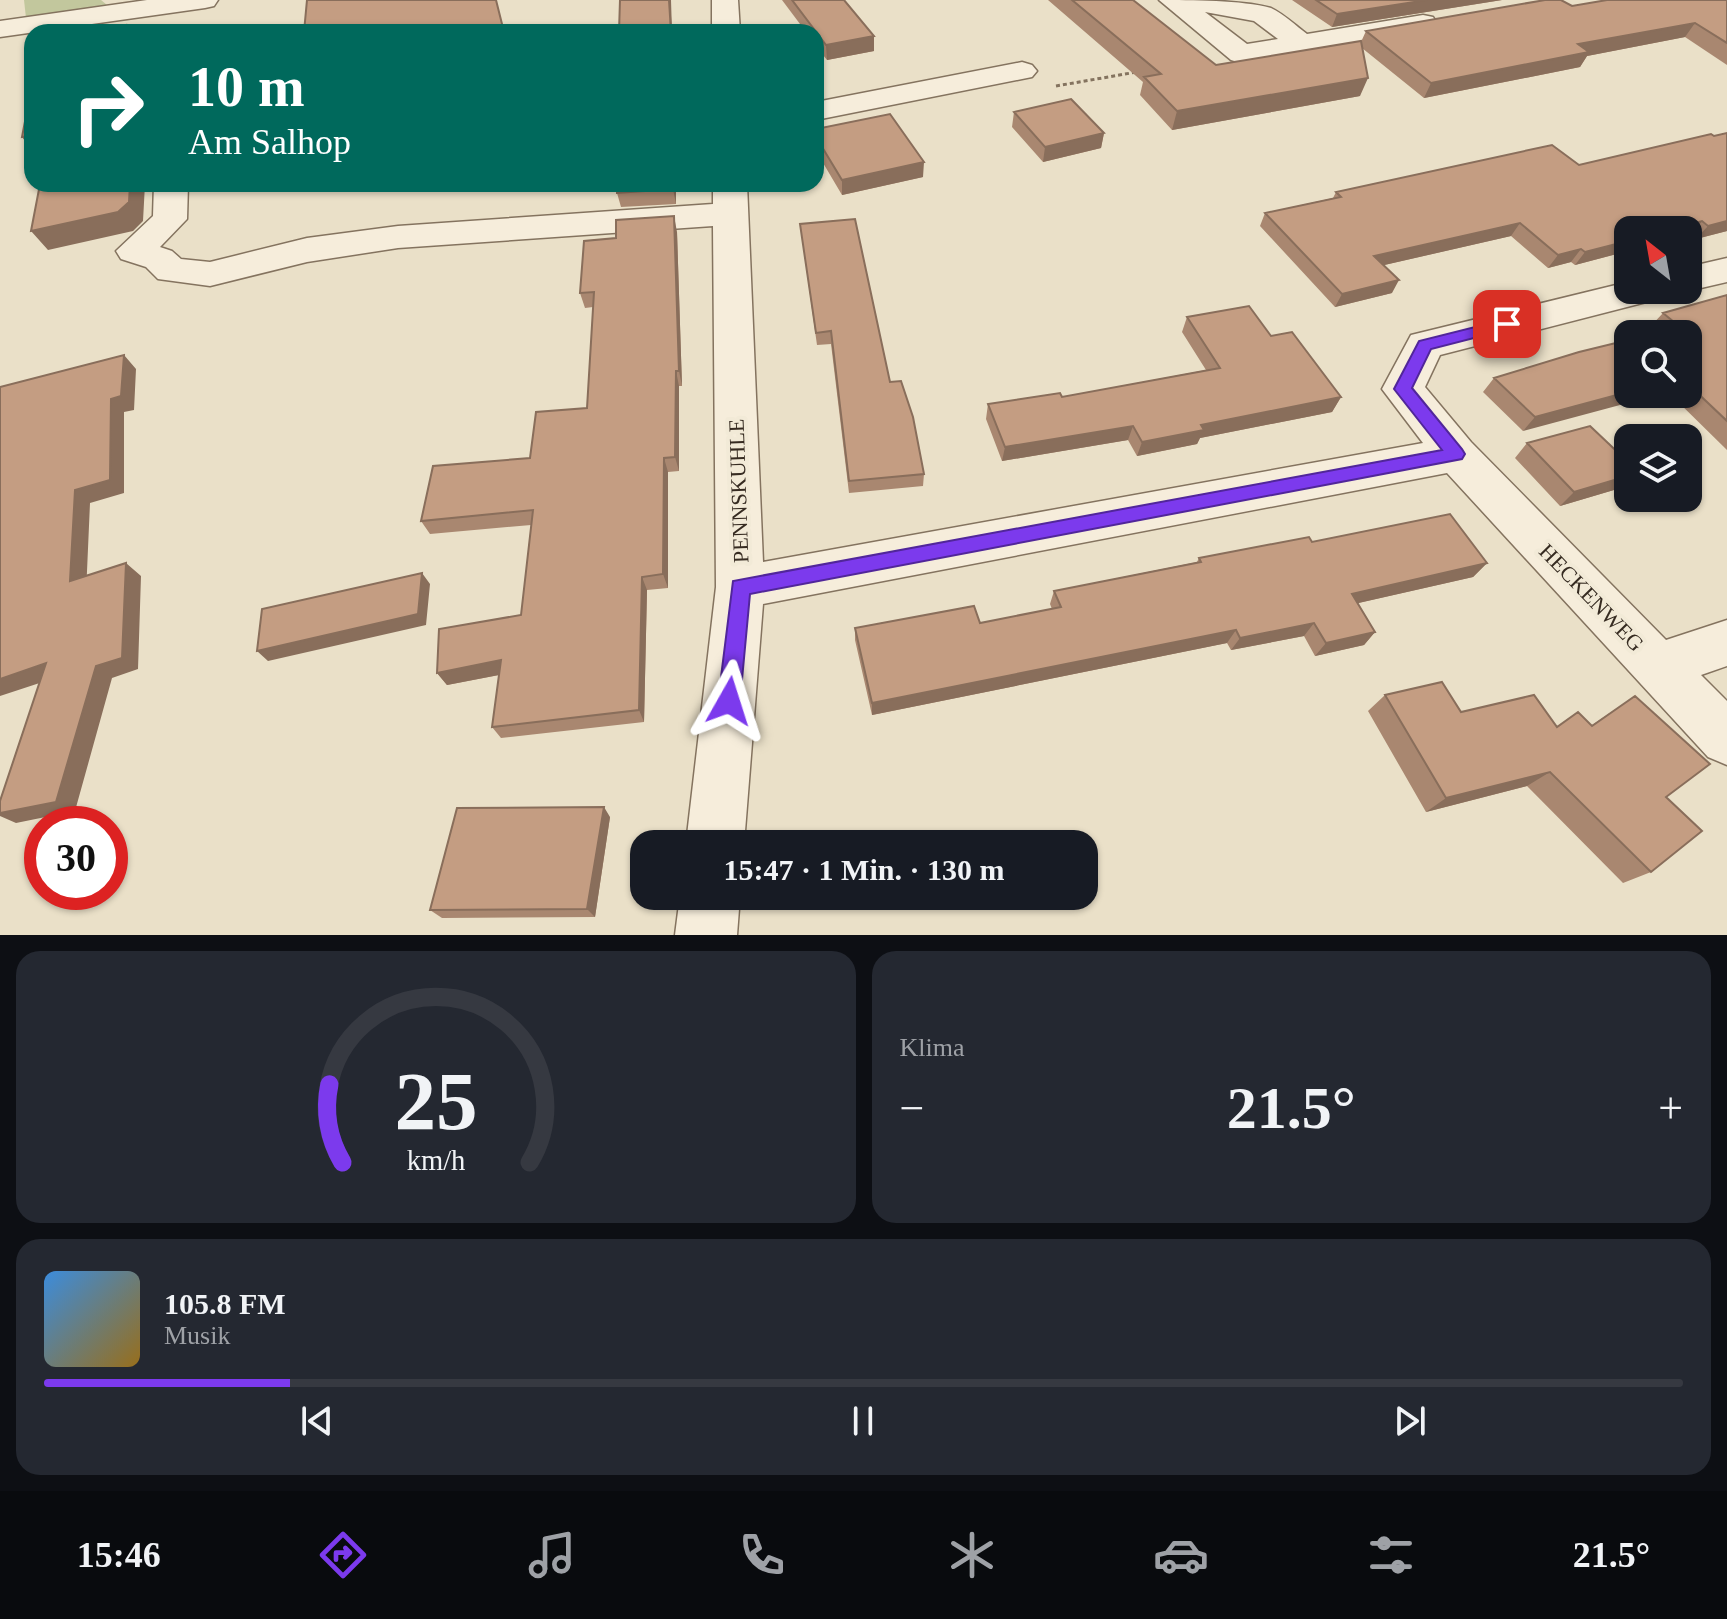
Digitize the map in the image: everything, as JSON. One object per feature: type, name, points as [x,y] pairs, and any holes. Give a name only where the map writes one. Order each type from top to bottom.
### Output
[{"type":"street","points":[[725,0],[726,24]]},
{"type":"street","points":[[1172,0],[1241,54],[1447,19]]},
{"type":"street","points":[[1182,0],[1262,14],[1302,44]]},
{"type":"street","points":[[29,24],[151,3],[209,7]]},
{"type":"street","points":[[0,29],[24,25]]},
{"type":"street","points":[[824,109],[1022,71]]},
{"type":"street","points":[[171,192],[170,219],[134,251],[159,259],[233,247],[270,258],[398,237],[730,199]]},
{"type":"street","name":"PENNSKUHLE","points":[[716,830],[740,587],[730,199]]},
{"type":"street","points":[[1702,276],[1727,270]]},
{"type":"street","name":"HECKENWEG","points":[[1614,298],[1425,345],[1403,389],[1456,454],[1727,739]]},
{"type":"street","points":[[740,587],[1456,454]]},
{"type":"street","points":[[1658,666],[1727,643]]},
{"type":"street","points":[[706,935],[709,910]]},
{"type":"path","points":[[1022,71],[1038,89],[1147,70]]},
{"type":"green space","points":[[24,0],[101,0],[107,5],[26,18]]},
{"type":"building","points":[[307,0],[496,0],[502,24],[305,24]]},
{"type":"building","points":[[620,0],[669,0],[670,24],[619,24]]},
{"type":"building","points":[[792,0],[844,0],[874,36],[826,45],[824,24],[810,24]]},
{"type":"building","points":[[1072,0],[1133,0],[1216,65],[1361,41],[1368,78],[1177,111],[1144,77],[1161,74]]},
{"type":"building","points":[[1316,0],[1427,0],[1337,14]]},
{"type":"building","points":[[1545,0],[1561,0],[1572,6],[1607,0],[1727,0],[1727,43],[1695,23],[1578,44],[1589,52],[1431,83],[1366,31]]},
{"type":"building","points":[[1071,99],[1104,133],[1045,147],[1014,112]]},
{"type":"building","points":[[890,114],[924,162],[842,180],[824,150],[824,127]]},
{"type":"building","points":[[1727,133],[1727,221],[1708,226],[1702,221],[1702,216],[1614,216],[1614,245],[1558,255],[1520,223],[1374,256],[1399,280],[1342,294],[1265,213],[1341,197],[1336,192],[1552,145],[1579,165],[1711,134]]},
{"type":"building","points":[[38,192],[130,192],[129,202],[118,212],[31,231]]},
{"type":"building","points":[[674,216],[679,371],[676,371],[675,457],[664,458],[663,574],[642,577],[639,710],[492,727],[501,660],[437,673],[439,629],[521,615],[533,510],[421,521],[433,466],[530,458],[536,412],[587,408],[594,292],[580,293],[584,241],[616,238],[616,220]]},
{"type":"building","points":[[855,219],[890,382],[901,381],[913,417],[924,474],[849,481],[831,331],[816,333],[800,224]]},
{"type":"building","points":[[1727,295],[1727,421],[1702,397],[1702,320],[1672,320],[1663,313]]},
{"type":"building","points":[[1249,306],[1271,336],[1292,332],[1341,397],[1201,425],[1204,430],[1142,442],[1133,426],[1005,447],[988,404],[1060,393],[1062,397],[1220,368],[1187,317]]},
{"type":"building","points":[[1614,343],[1614,396],[1535,417],[1494,378]]},
{"type":"building","points":[[124,355],[121,396],[111,399],[110,480],[75,490],[70,581],[126,563],[122,658],[96,666],[56,802],[0,813],[0,801],[46,663],[0,679],[0,387]]},
{"type":"building","points":[[1590,426],[1614,449],[1614,480],[1574,492],[1527,443]]},
{"type":"building","points":[[1450,514],[1487,563],[1352,594],[1375,632],[1326,643],[1314,623],[1240,638],[1236,630],[872,703],[855,628],[974,606],[980,623],[1061,607],[1054,591],[1201,562],[1199,558],[1309,537],[1312,542]]},
{"type":"building","points":[[422,573],[418,614],[257,651],[262,609]]},
{"type":"building","points":[[1442,682],[1461,712],[1534,695],[1557,727],[1578,712],[1592,726],[1635,696],[1710,764],[1666,797],[1702,831],[1651,872],[1550,772],[1446,798],[1385,695]]},
{"type":"building","points":[[604,807],[587,909],[430,910],[457,808]]},
{"type":"route","points":[[729,701],[740,587],[1456,454],[1403,389],[1425,345],[1507,324]]}]
